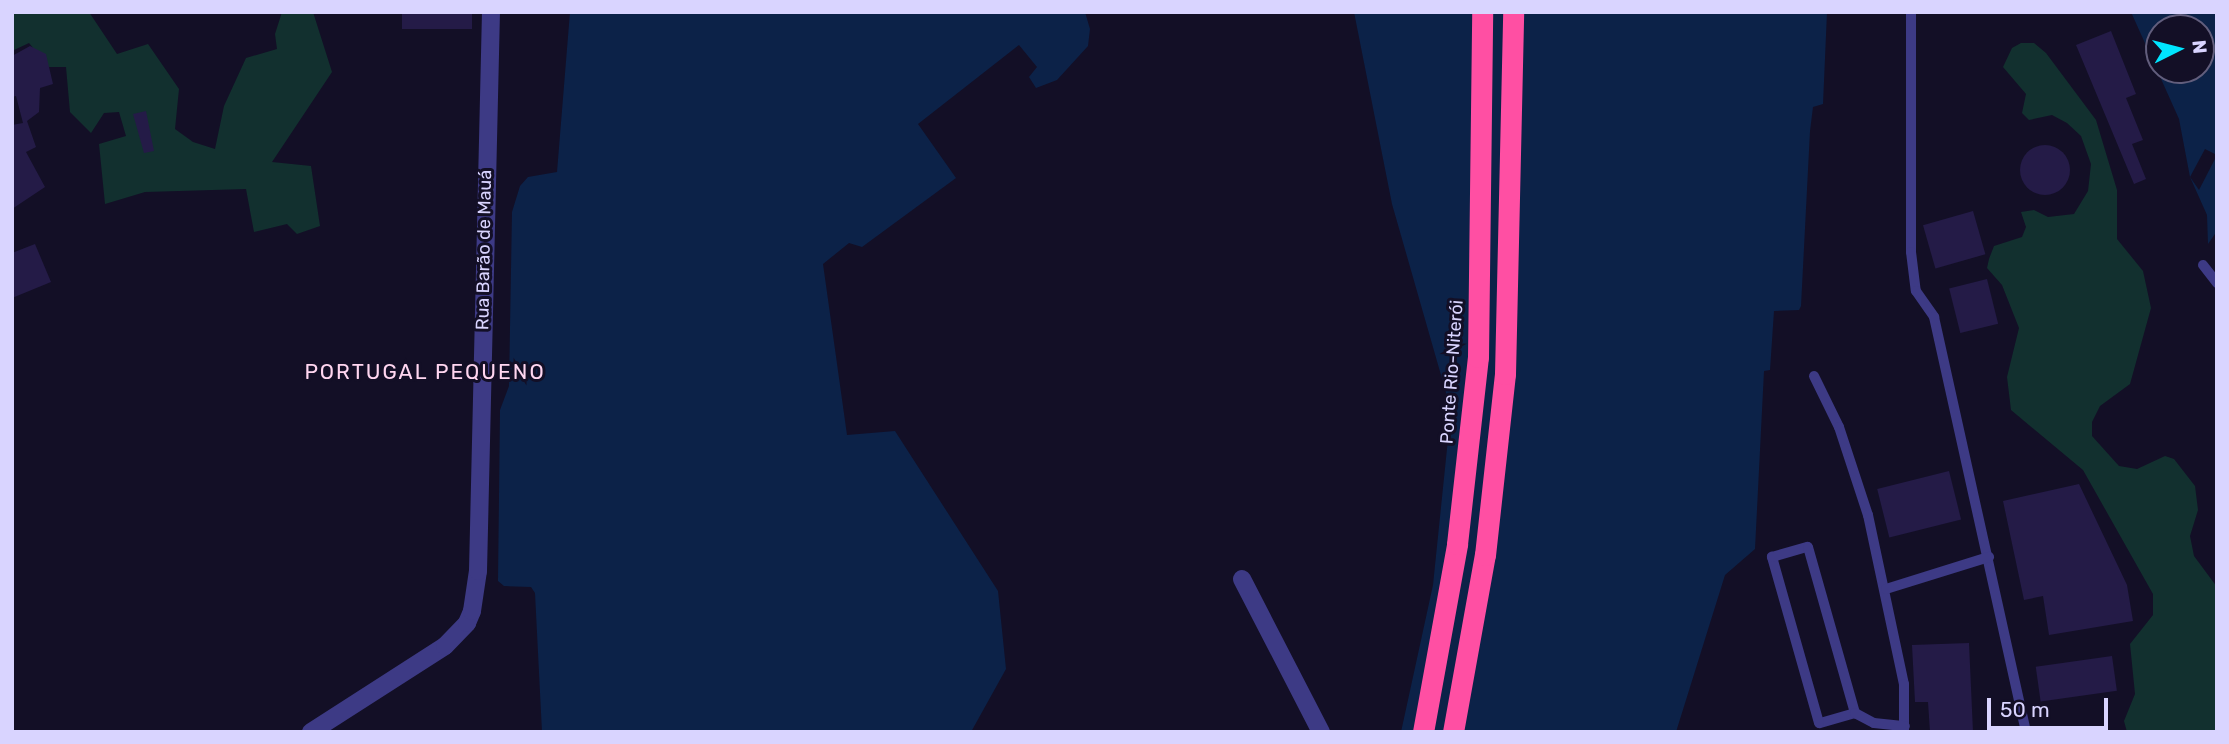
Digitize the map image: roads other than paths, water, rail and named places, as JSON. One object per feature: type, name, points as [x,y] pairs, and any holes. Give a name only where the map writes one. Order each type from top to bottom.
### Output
[{"type":"highway","name":"Ponte Rio-Niterói","points":[[1423,732],[1457,544],[1478,357],[1482,12]]},
{"type":"highway","points":[[1453,732],[1485,555],[1505,374],[1513,12]]},
{"type":"street","name":"Rua Barão de Mauá","points":[[311,732],[459,633],[472,611],[478,571],[491,12]]},
{"type":"street","points":[[1242,579],[1321,732]]},
{"type":"lane","points":[[1912,12],[1911,252],[1916,291],[1934,317],[2026,732]]},
{"type":"lane","points":[[2203,265],[2217,283]]},
{"type":"lane","points":[[1814,376],[1839,427],[1886,589],[1904,684],[1904,729],[1874,723],[1855,713],[1819,723],[1772,557],[1808,547],[1855,713]]},
{"type":"lane","points":[[1886,589],[1989,556]]},
{"type":"water","points":[[570,12],[1085,12],[1090,29],[1088,46],[1057,80],[1036,88],[1029,77],[1037,67],[1019,45],[918,124],[956,178],[862,247],[849,243],[823,264],[847,435],[895,431],[998,591],[1006,669],[971,732],[542,732],[535,593],[531,587],[504,586],[498,581],[500,410],[509,386],[512,212],[520,186],[528,177],[557,172]]},
{"type":"water","points":[[1354,12],[1827,12],[1823,104],[1813,107],[1810,131],[1801,306],[1799,310],[1774,311],[1770,370],[1764,371],[1755,549],[1725,575],[1676,732],[1401,732],[1433,585],[1451,410],[1392,204]]},
{"type":"water","points":[[2131,12],[2217,12],[2217,231],[2208,244],[2207,215],[2190,177],[2179,119],[2163,84],[2215,84],[2215,14],[2145,14],[2145,43]]},
{"type":"district","name":"PORTUGAL PEQUENO","points":[[425,372]]}]
